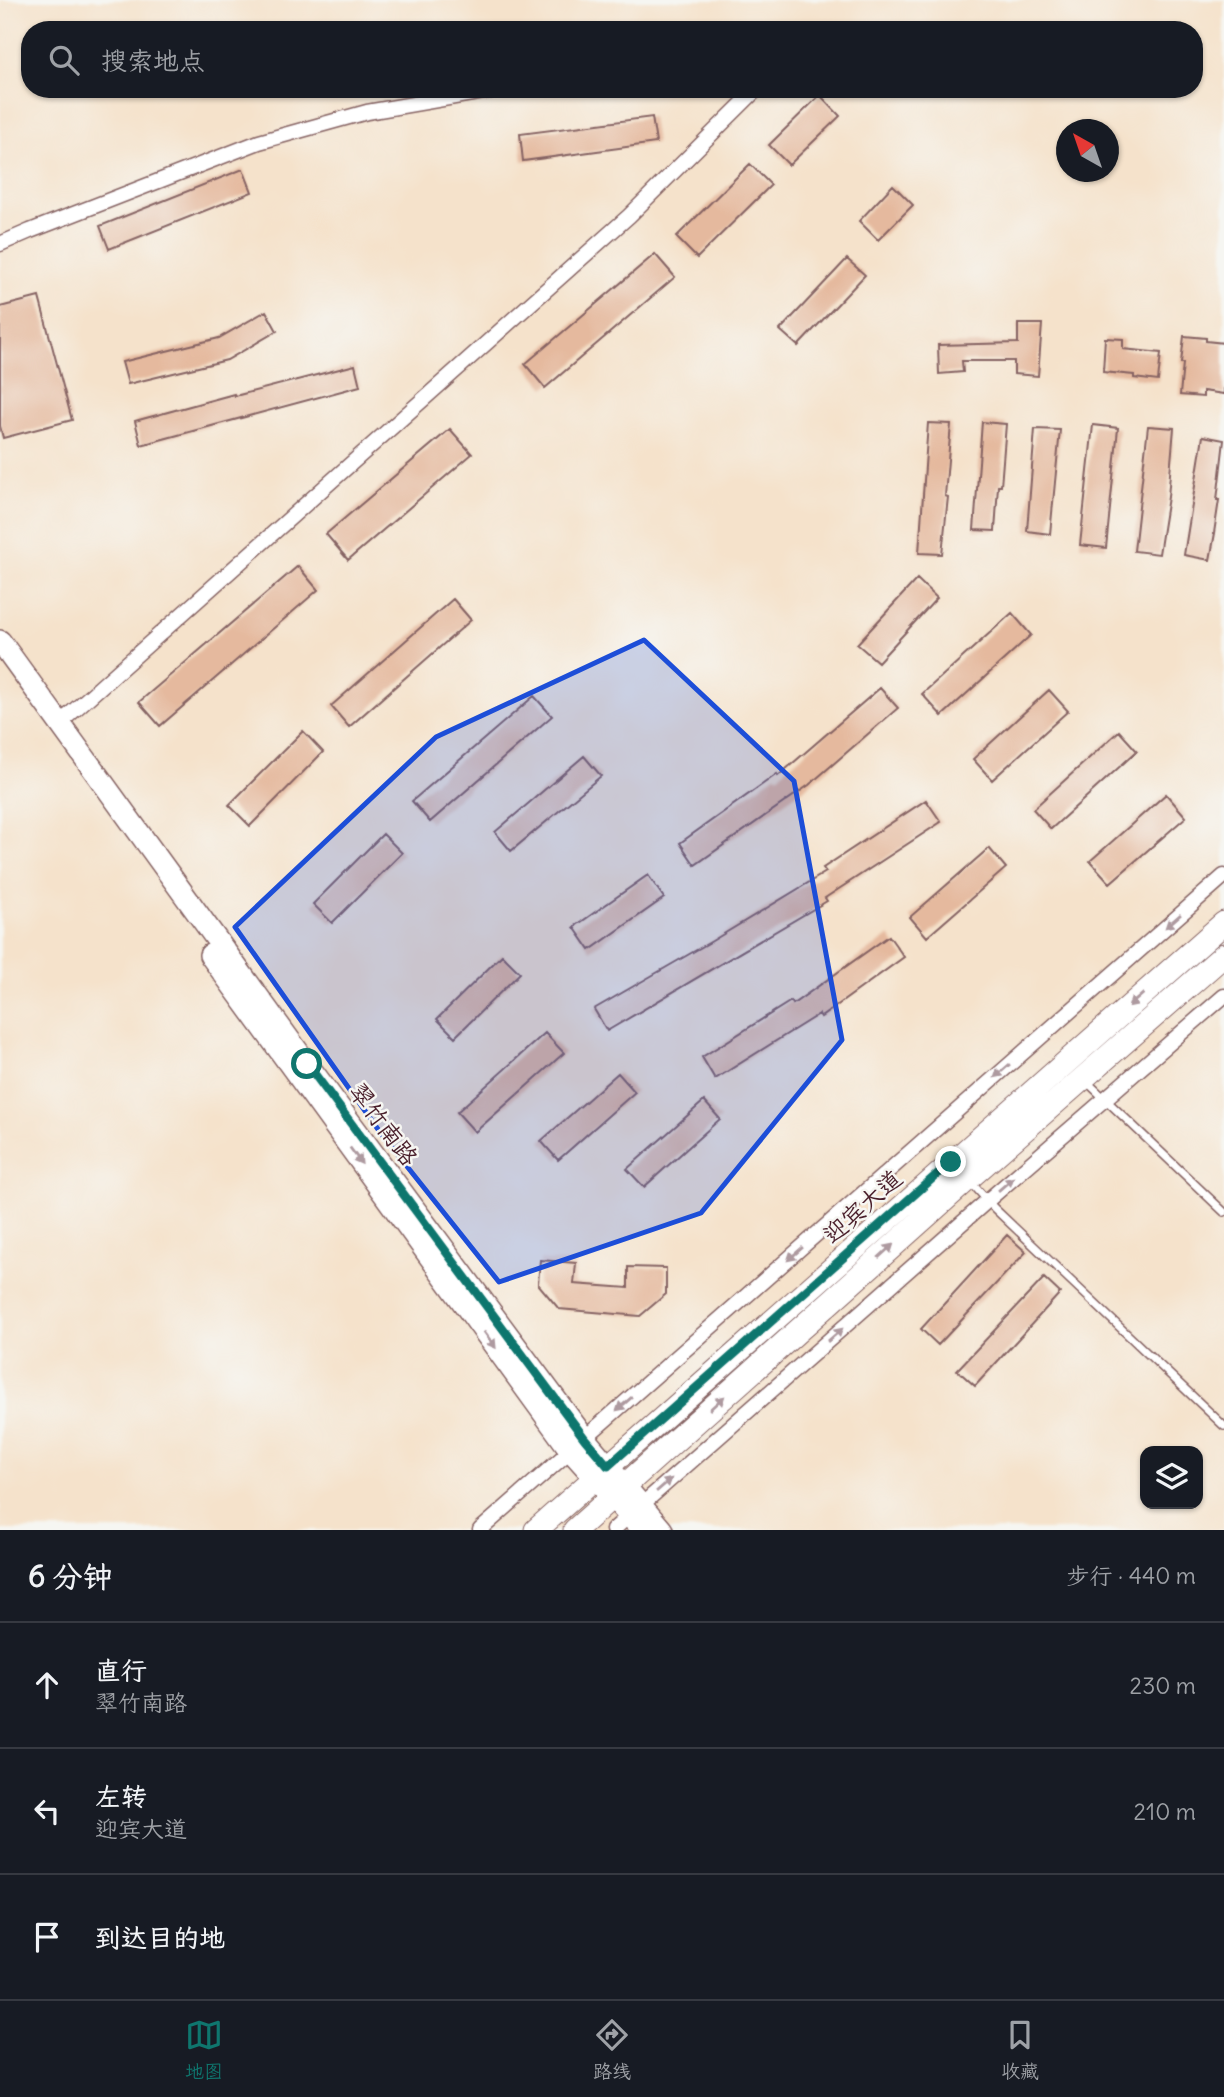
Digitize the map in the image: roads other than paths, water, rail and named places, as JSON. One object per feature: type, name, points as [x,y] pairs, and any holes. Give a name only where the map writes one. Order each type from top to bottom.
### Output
[{"type":"main road","name":"翠竹南路","points":[[0,641],[299,1053],[578,1445]]},
{"type":"main road","name":"翠竹南路","points":[[0,664],[283,1057],[578,1445],[637,1517],[662,1530]]},
{"type":"main road","name":"迎宾大道","points":[[536,1530],[1224,923]]},
{"type":"main road","name":"迎宾大道","points":[[575,1530],[968,1179],[1224,955]]},
{"type":"street","points":[[0,244],[258,142],[367,113],[451,98]]},
{"type":"street","points":[[60,723],[629,216],[748,98]]},
{"type":"street","points":[[480,1530],[1224,876]]},
{"type":"street","points":[[613,1530],[637,1517],[987,1200],[1224,996]]},
{"type":"lane","points":[[1068,1060],[1083,1078],[1224,1212]]},
{"type":"lane","points":[[951,1162],[987,1200],[1224,1426]]}]
